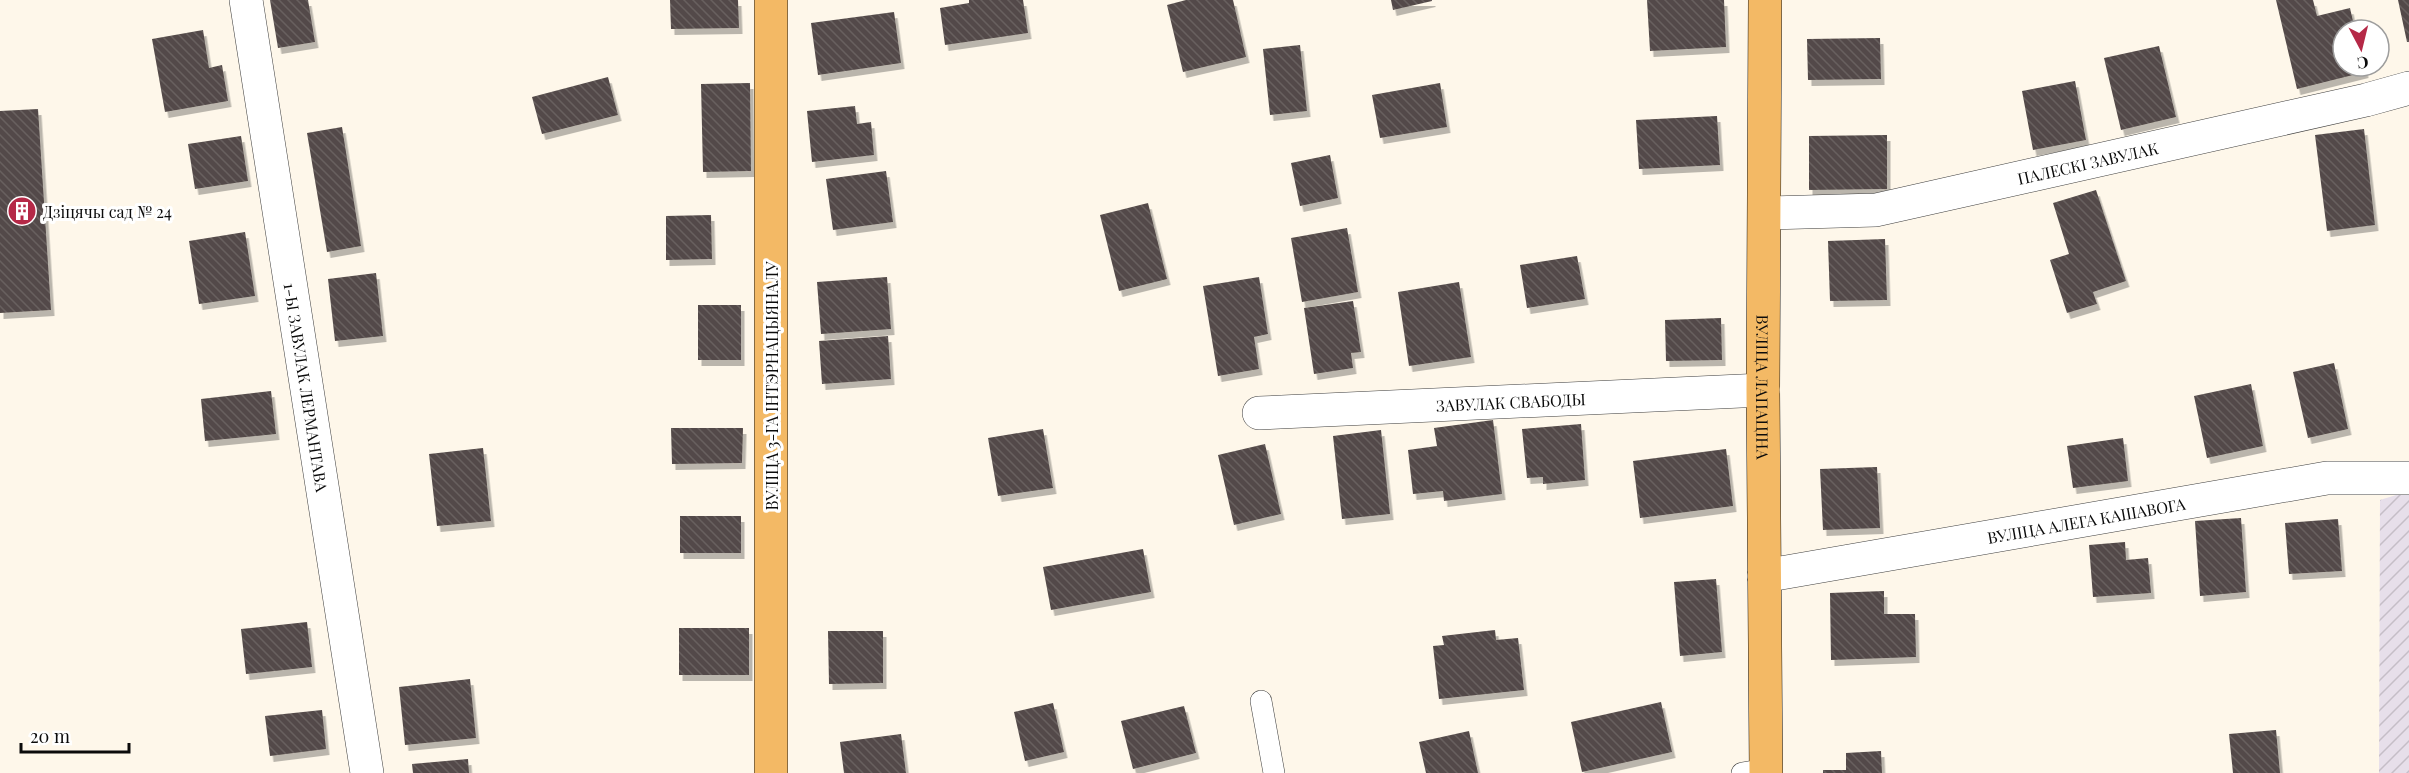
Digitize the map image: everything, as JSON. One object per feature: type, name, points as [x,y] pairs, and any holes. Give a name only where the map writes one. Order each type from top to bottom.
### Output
[{"type":"main road","name":"ВУЛІЦА 3-ГА ІНТЭРНАЦЫЯНАЛУ","points":[[771,0],[771,773]]},
{"type":"main road","name":"ВУЛІЦА ЛАПАЦІНА","points":[[1758,772],[1764,576],[1765,0]]},
{"type":"street","name":"1-Ы ЗАВУЛАК ЛЕРМАНТАВА","points":[[246,0],[367,773]]},
{"type":"street","name":"ПАЛЕСКІ ЗАВУЛАК","points":[[1765,213],[1876,210],[2354,103],[2409,88]]},
{"type":"street","name":"ЗАВУЛАК СВАБОДЫ","points":[[1259,412],[1763,390]]},
{"type":"street","name":"ВУЛІЦА АЛЕГА КАШАВОГА","points":[[1764,576],[2327,478],[2409,478]]},
{"type":"lane","points":[[1261,700],[1274,773]]},
{"type":"shaded area","points":[[2409,491],[2409,773],[2379,773],[2380,500]]},
{"type":"building","points":[[270,0],[308,0],[315,42],[278,48]]},
{"type":"building","points":[[670,0],[738,0],[739,28],[671,29]]},
{"type":"building","points":[[969,0],[1023,0],[1028,33],[945,45],[940,8],[969,3]]},
{"type":"building","points":[[1186,0],[1233,0],[1246,57],[1183,72],[1167,5]]},
{"type":"building","points":[[1391,0],[1432,0],[1432,1],[1393,10]]},
{"type":"building","points":[[1647,0],[1724,0],[1726,47],[1650,51]]},
{"type":"building","points":[[2276,0],[2313,0],[2317,16],[2350,8],[2352,18],[2331,18],[2331,78],[2341,78],[2297,89]]},
{"type":"building","points":[[2398,0],[2409,0],[2409,42],[2407,42]]},
{"type":"building","points":[[894,12],[901,63],[818,75],[811,23]]},
{"type":"building","points":[[203,30],[209,68],[222,65],[228,101],[165,112],[152,39]]},
{"type":"building","points":[[1880,38],[1881,79],[1808,80],[1807,39]]},
{"type":"building","points":[[1300,45],[1307,111],[1270,115],[1263,49]]},
{"type":"building","points":[[2159,46],[2176,117],[2121,130],[2104,58]]},
{"type":"building","points":[[608,77],[618,115],[542,134],[532,97]]},
{"type":"building","points":[[2075,81],[2086,140],[2033,150],[2022,91]]},
{"type":"building","points":[[750,83],[751,171],[703,172],[701,84]]},
{"type":"building","points":[[1440,83],[1447,127],[1380,138],[1372,95]]},
{"type":"building","points":[[855,106],[857,124],[871,122],[874,155],[812,162],[807,111]]},
{"type":"building","name":"Дзіцячы сад № 24","points":[[38,109],[51,310],[0,313],[0,111]]},
{"type":"building","points":[[1717,116],[1720,165],[1639,169],[1636,120]]},
{"type":"building","points":[[342,127],[361,246],[327,252],[307,133]]},
{"type":"building","points":[[2364,129],[2375,225],[2327,231],[2315,135]]},
{"type":"building","points":[[1887,135],[1887,189],[1809,190],[1809,136]]},
{"type":"building","points":[[241,136],[248,181],[195,189],[188,144]]},
{"type":"building","points":[[1330,155],[1338,198],[1300,206],[1291,163]]},
{"type":"building","points":[[886,171],[893,222],[833,230],[826,179]]},
{"type":"building","points":[[2096,190],[2126,281],[2093,292],[2097,304],[2067,313],[2050,260],[2069,254],[2053,203]]},
{"type":"building","points":[[1148,203],[1167,279],[1119,291],[1100,215]]},
{"type":"building","points":[[711,215],[712,259],[666,260],[666,216]]},
{"type":"building","points":[[1347,228],[1358,292],[1302,302],[1291,238]]},
{"type":"building","points":[[245,232],[255,296],[199,304],[189,241]]},
{"type":"building","points":[[1885,239],[1887,300],[1830,301],[1828,241]]},
{"type":"building","points":[[1577,256],[1585,299],[1527,308],[1520,265]]},
{"type":"building","points":[[376,273],[383,336],[335,341],[328,279]]},
{"type":"building","points":[[887,277],[891,329],[821,334],[817,282]]},
{"type":"building","points":[[1259,277],[1268,334],[1254,337],[1259,369],[1218,376],[1203,286]]},
{"type":"building","points":[[1459,282],[1471,357],[1409,366],[1398,292]]},
{"type":"building","points":[[1353,301],[1361,352],[1351,353],[1353,368],[1314,374],[1304,308]]},
{"type":"building","points":[[698,305],[741,305],[741,360],[698,360]]},
{"type":"building","points":[[1721,318],[1722,360],[1666,361],[1665,320]]},
{"type":"building","points":[[888,336],[891,379],[822,384],[819,341]]},
{"type":"building","points":[[2334,363],[2348,429],[2308,438],[2293,372]]},
{"type":"building","points":[[2251,384],[2263,446],[2207,458],[2194,396]]},
{"type":"building","points":[[271,391],[276,434],[205,441],[201,399]]},
{"type":"building","points":[[1493,420],[1502,494],[1444,501],[1443,491],[1413,494],[1408,450],[1437,446],[1434,428]]},
{"type":"building","points":[[1581,424],[1585,480],[1543,484],[1543,477],[1527,478],[1522,429]]},
{"type":"building","points":[[671,428],[743,428],[742,463],[672,464]]},
{"type":"building","points":[[1043,429],[1053,488],[998,496],[988,438]]},
{"type":"building","points":[[1381,430],[1390,514],[1342,519],[1333,436]]},
{"type":"building","points":[[2123,438],[2128,481],[2073,488],[2067,446]]},
{"type":"building","points":[[1265,444],[1281,514],[1234,525],[1218,455]]},
{"type":"building","points":[[483,448],[491,521],[437,526],[429,454]]},
{"type":"building","points":[[1726,449],[1733,506],[1640,518],[1633,461]]},
{"type":"building","points":[[1877,467],[1880,528],[1823,530],[1820,469]]},
{"type":"building","points":[[680,516],[741,516],[741,553],[680,553]]},
{"type":"building","points":[[2241,518],[2246,592],[2200,596],[2195,521]]},
{"type":"building","points":[[2338,519],[2342,571],[2289,574],[2285,523]]},
{"type":"building","points":[[2125,542],[2126,560],[2148,558],[2151,593],[2093,597],[2089,545]]},
{"type":"building","points":[[1143,549],[1151,592],[1051,610],[1043,567]]},
{"type":"building","points":[[1716,579],[1722,652],[1680,656],[1674,582]]},
{"type":"building","points":[[1884,591],[1884,614],[1915,614],[1916,657],[1831,660],[1830,593]]},
{"type":"building","points":[[307,622],[312,667],[246,674],[241,629]]},
{"type":"building","points":[[679,628],[749,628],[749,675],[679,675]]},
{"type":"building","points":[[1495,630],[1496,640],[1518,638],[1524,690],[1439,699],[1433,646],[1444,645],[1442,636]]},
{"type":"building","points":[[828,631],[883,631],[883,683],[829,684]]},
{"type":"building","points":[[470,679],[476,738],[405,745],[399,687]]},
{"type":"building","points":[[1661,702],[1672,752],[1582,772],[1571,722]]},
{"type":"building","points":[[1053,703],[1064,752],[1025,761],[1014,712]]},
{"type":"building","points":[[1184,706],[1196,753],[1133,769],[1121,721]]},
{"type":"building","points":[[322,710],[326,749],[270,756],[265,716]]},
{"type":"building","points":[[2276,730],[2280,773],[2233,773],[2229,734]]},
{"type":"building","points":[[1469,731],[1478,773],[1426,773],[1419,742]]},
{"type":"building","points":[[901,734],[906,773],[844,773],[840,742]]},
{"type":"building","points":[[1881,751],[1882,773],[1823,773],[1823,770],[1846,770],[1846,753]]},
{"type":"building","points":[[468,759],[469,773],[413,773],[412,764]]},
{"type":"place","name":"Дзіцячы сад № 24","points":[[22,211]]}]
